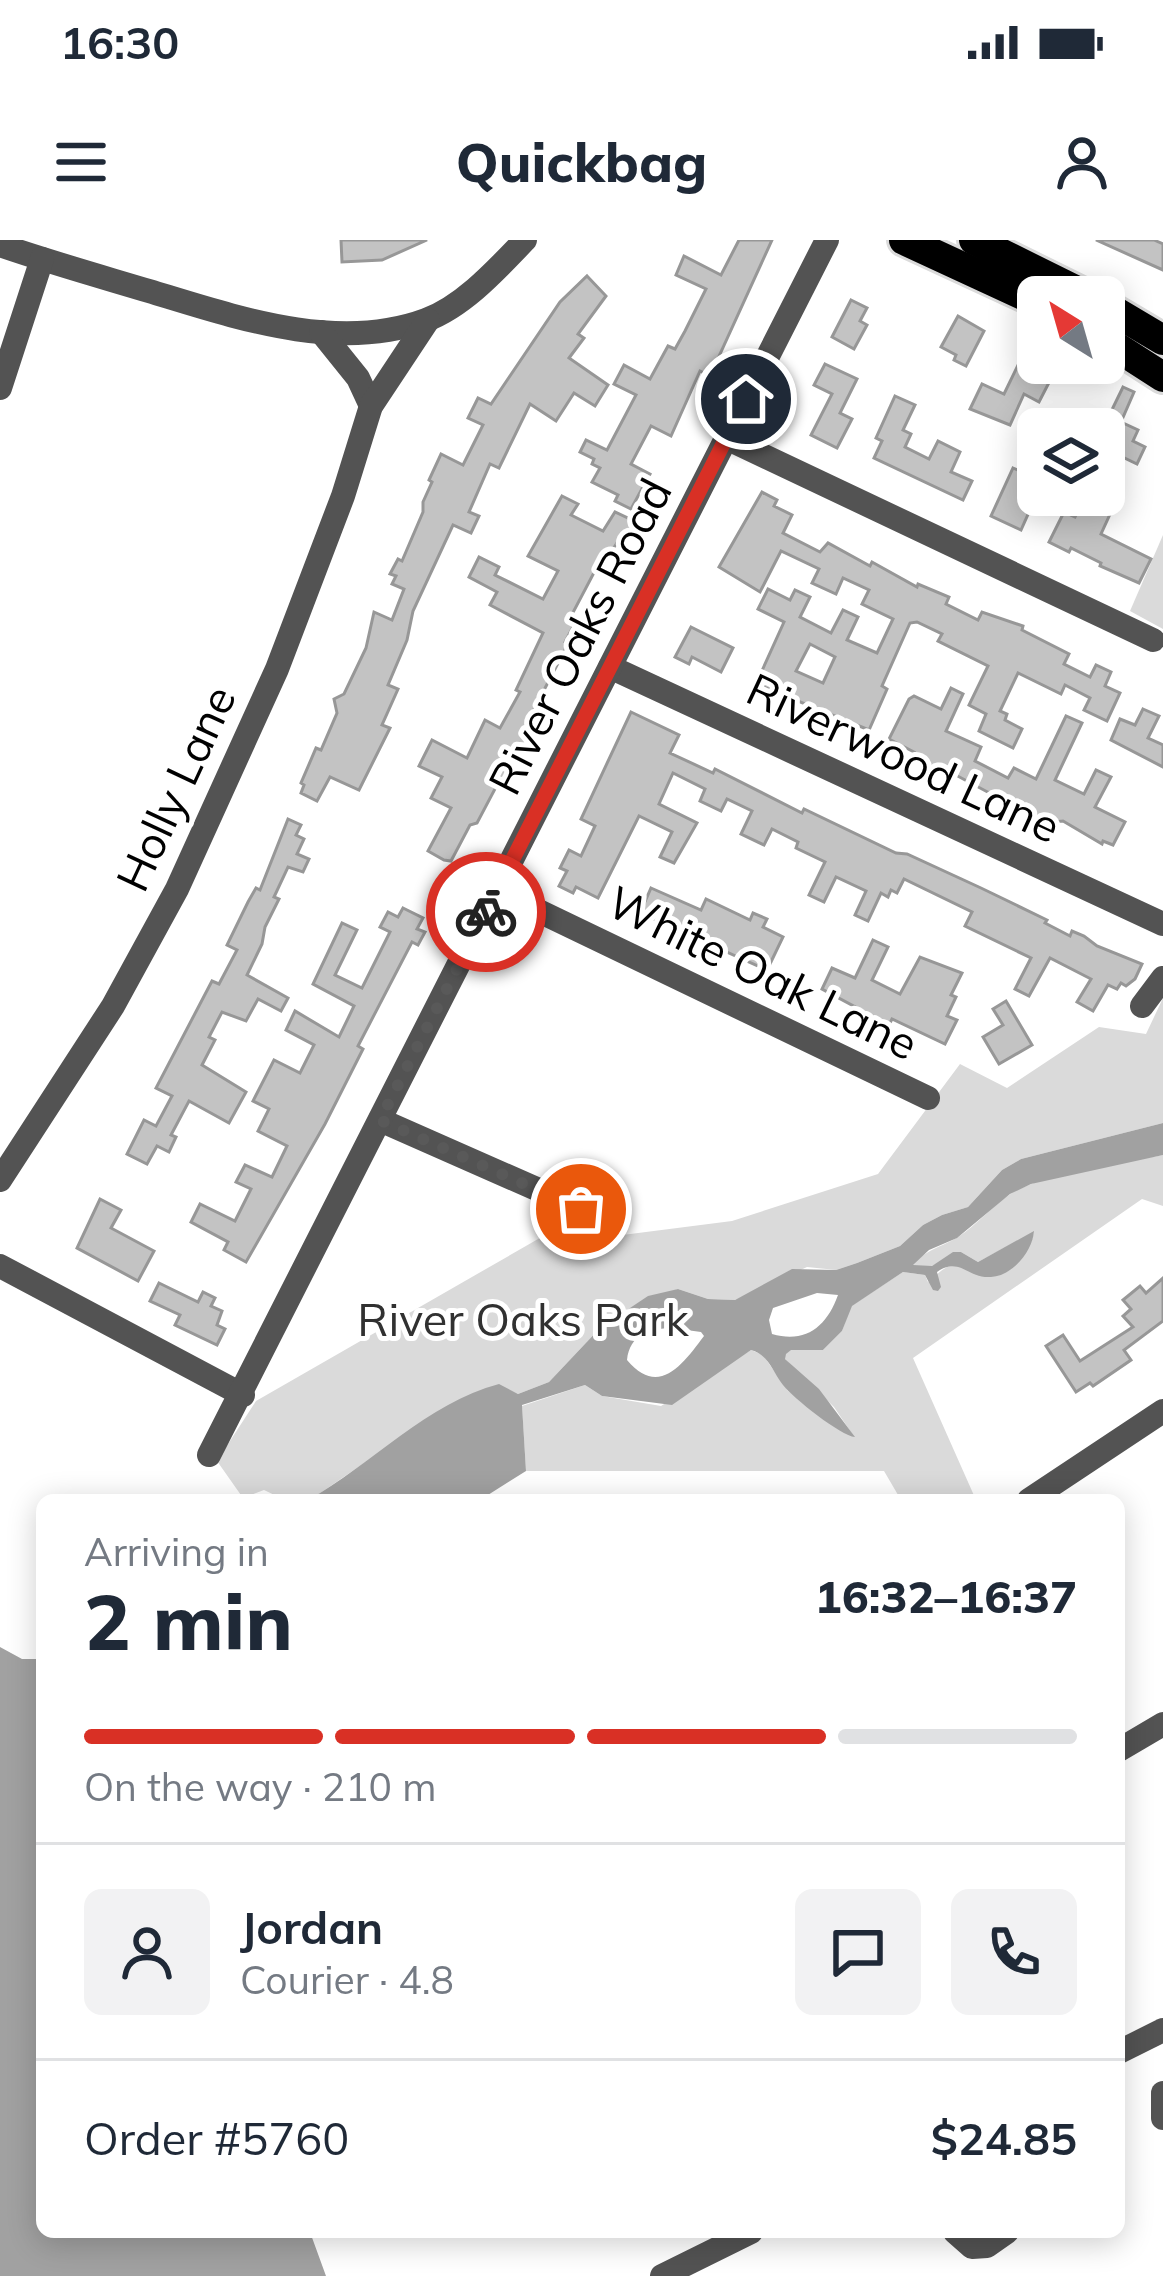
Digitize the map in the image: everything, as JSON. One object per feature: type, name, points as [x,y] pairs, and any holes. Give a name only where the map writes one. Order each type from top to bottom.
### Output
[{"type":"main road","points":[[904,240],[1017,292]]},
{"type":"main road","points":[[974,240],[1047,276]]},
{"type":"main road","points":[[1125,317],[1163,340]]},
{"type":"main road","points":[[1125,353],[1163,377]]},
{"type":"street","name":"Holly Lane","points":[[0,245],[238,318],[321,332],[379,331],[428,320],[460,299],[525,240]]},
{"type":"street","name":"River Oaks Road","points":[[209,1455],[827,240]]},
{"type":"street","points":[[0,388],[42,259]]},
{"type":"street","name":"Holly Lane","points":[[0,1180],[113,1006],[177,889],[277,670],[343,496],[371,406],[428,320]]},
{"type":"street","points":[[321,332],[358,377],[371,406]]},
{"type":"street","points":[[725,438],[1154,640]]},
{"type":"street","name":"Riverwood Lane","points":[[610,667],[1163,923]]},
{"type":"street","name":"White Oak Lane","points":[[497,891],[928,1098]]},
{"type":"street","points":[[1142,1006],[1163,978]]},
{"type":"street","points":[[380,1120],[581,1209]]},
{"type":"street","points":[[0,1240],[5,1269],[243,1395]]},
{"type":"street","points":[[1038,1494],[1163,1411]]},
{"type":"street","points":[[1125,1746],[1163,1724]]},
{"type":"street","points":[[1125,2050],[1160,2039]]},
{"type":"street","points":[[1163,2093],[1163,2118]]},
{"type":"street","points":[[662,2276],[739,2238]]},
{"type":"street","points":[[962,2238],[972,2247],[987,2246],[998,2238]]},
{"type":"green space","points":[[1163,535],[1163,629],[1130,611]]},
{"type":"green space","name":"River Oaks Park","points":[[1163,998],[1163,1123],[1021,1159],[1002,1170],[968,1207],[923,1225],[900,1246],[836,1270],[807,1267],[735,1300],[708,1299],[678,1289],[623,1311],[600,1328],[549,1382],[518,1394],[499,1385],[421,1424],[319,1494],[264,1490],[240,1494],[217,1461],[256,1401],[566,1223],[599,1238],[732,1221],[878,1174],[960,1064],[1007,1088],[1099,1027],[1146,1034]]},
{"type":"green space","name":"River Oaks Park","points":[[1163,1155],[1163,1206],[1142,1199],[913,1358],[973,1494],[897,1494],[884,1471],[526,1471],[522,1406],[585,1385],[602,1396],[661,1406],[751,1350],[763,1355],[788,1391],[853,1435],[785,1354],[823,1350],[842,1331],[851,1306],[903,1272],[925,1275],[928,1282],[949,1266],[977,1274],[1020,1255],[1034,1232],[978,1262],[961,1252],[932,1266],[912,1266],[1024,1187],[1083,1169]]},
{"type":"shaded area","points":[[1163,1123],[1163,1155],[1031,1184],[1010,1194],[957,1238],[929,1250],[913,1265],[932,1266],[953,1252],[978,1262],[1034,1231],[1026,1254],[1007,1272],[983,1277],[952,1266],[937,1272],[938,1291],[925,1275],[903,1272],[852,1306],[842,1331],[823,1350],[786,1354],[785,1359],[819,1389],[855,1437],[806,1407],[766,1360],[751,1350],[672,1405],[602,1396],[585,1385],[522,1405],[526,1471],[490,1494],[318,1494],[448,1405],[499,1384],[518,1394],[549,1382],[600,1328],[648,1296],[678,1289],[708,1299],[735,1300],[792,1269],[836,1270],[857,1263],[900,1246],[942,1215],[968,1207],[1002,1170],[1021,1159]],"holes":[[[817,1293],[838,1295],[828,1316],[814,1330],[795,1336],[772,1334],[773,1308]],[[672,1328],[704,1336],[670,1373],[650,1376],[627,1360],[632,1344],[642,1335]]]},
{"type":"shaded area","points":[[0,1647],[22,1659],[36,1659],[36,2238],[312,2238],[326,2276],[0,2276]]},
{"type":"building","points":[[341,240],[427,240],[382,260],[342,262]]},
{"type":"building","points":[[739,240],[772,240],[710,376],[700,371],[671,436],[651,426],[631,464],[650,474],[631,509],[615,501],[618,495],[592,482],[600,468],[580,452],[586,440],[607,450],[636,395],[614,384],[624,365],[650,379],[668,346],[675,349],[685,331],[706,289],[676,275],[684,256],[721,275]]},
{"type":"building","points":[[1096,240],[1163,244],[1163,270]]},
{"type":"building","points":[[587,276],[606,296],[578,334],[584,338],[569,358],[608,385],[595,406],[574,393],[556,421],[530,404],[499,468],[490,464],[469,512],[479,516],[471,533],[453,525],[413,611],[388,685],[398,689],[382,725],[390,728],[359,790],[330,777],[317,801],[301,793],[316,748],[321,750],[337,713],[334,699],[344,694],[366,648],[374,612],[392,620],[404,589],[392,584],[396,576],[390,574],[398,559],[402,561],[423,512],[429,480],[441,454],[463,465],[483,425],[468,418],[478,398],[491,404],[560,302]]},
{"type":"building","points":[[851,300],[867,308],[860,321],[867,325],[854,349],[832,337]]},
{"type":"building","points":[[958,316],[984,331],[966,366],[941,347]]},
{"type":"building","points":[[825,364],[857,379],[840,413],[852,419],[837,448],[811,435],[832,394],[814,385]]},
{"type":"building","points":[[1017,367],[1017,384],[1048,384],[1039,402],[1024,394],[1010,425],[970,409],[982,384],[1004,394]]},
{"type":"building","points":[[1123,387],[1134,392],[1125,413],[1125,408],[1113,408]]},
{"type":"building","points":[[895,396],[915,405],[903,430],[911,434],[905,447],[929,459],[938,441],[960,452],[951,472],[972,481],[963,500],[874,458],[882,441],[876,438]]},
{"type":"building","points":[[1125,424],[1138,430],[1133,441],[1145,447],[1137,464],[1125,458]]},
{"type":"building","points":[[1013,468],[1017,470],[1017,516],[1027,516],[1021,530],[991,516]]},
{"type":"building","points":[[762,492],[777,500],[774,506],[792,515],[783,533],[820,552],[828,543],[870,566],[872,562],[917,587],[949,597],[946,604],[978,620],[982,612],[1023,626],[1022,630],[1069,654],[1064,664],[1090,677],[1096,665],[1111,672],[1105,686],[1120,693],[1107,721],[1084,710],[1090,698],[1065,685],[1061,694],[1018,673],[1000,711],[1007,714],[1005,720],[1022,729],[1013,748],[979,731],[986,714],[969,705],[988,666],[938,641],[942,634],[910,623],[882,686],[887,689],[869,730],[756,684],[784,622],[758,609],[768,589],[790,600],[795,590],[810,597],[800,617],[831,633],[843,610],[858,617],[847,640],[877,653],[893,619],[862,604],[869,590],[843,578],[836,594],[812,583],[819,569],[781,551],[760,592],[719,567]],"holes":[[[810,644],[835,657],[823,683],[796,671]]]},
{"type":"building","points":[[562,496],[578,504],[571,515],[603,531],[615,512],[634,521],[602,567],[598,565],[569,620],[575,623],[568,644],[530,717],[537,720],[521,751],[518,749],[451,861],[444,860],[428,851],[451,808],[431,798],[442,777],[419,766],[432,740],[467,758],[485,720],[500,728],[543,633],[490,605],[497,592],[469,577],[479,557],[499,567],[495,575],[543,599],[558,571],[528,556]]},
{"type":"building","points":[[1062,516],[1109,516],[1101,534],[1151,559],[1139,583],[1071,548],[1069,552],[1049,542]]},
{"type":"building","points":[[691,627],[733,648],[721,672],[692,657],[689,664],[675,657]]},
{"type":"building","points":[[951,688],[963,694],[946,731],[981,747],[975,761],[1008,778],[1014,768],[1036,779],[1066,716],[1082,723],[1055,780],[1084,794],[1096,770],[1111,777],[1095,807],[1125,822],[1113,845],[1102,844],[1063,821],[1053,822],[1010,804],[952,773],[950,778],[934,771],[911,757],[914,752],[889,739],[909,699],[914,696],[941,709]]},
{"type":"building","points":[[1143,709],[1159,716],[1148,738],[1163,745],[1163,767],[1111,740],[1120,719],[1135,725]]},
{"type":"building","points":[[631,712],[679,735],[670,753],[907,854],[1047,920],[1045,923],[1070,936],[1072,931],[1142,964],[1135,979],[1117,989],[1108,985],[1093,1011],[1077,1002],[1091,979],[1050,958],[1029,996],[1015,989],[1031,958],[965,926],[972,912],[904,879],[897,893],[891,890],[888,897],[881,893],[868,921],[855,915],[866,891],[836,877],[824,902],[809,895],[825,862],[772,829],[764,845],[741,834],[752,811],[727,799],[721,811],[700,801],[705,789],[673,773],[659,804],[697,823],[674,863],[660,857],[672,832],[639,816],[598,898],[576,887],[573,893],[559,886],[567,871],[560,868],[569,850],[581,856],[595,826],[581,819]]},
{"type":"building","points":[[288,819],[301,825],[296,835],[304,839],[297,854],[309,859],[303,872],[288,867],[247,975],[288,998],[281,1011],[258,999],[246,1021],[222,1012],[202,1065],[246,1092],[229,1123],[189,1101],[171,1135],[176,1137],[169,1152],[157,1146],[147,1164],[127,1154],[144,1120],[156,1126],[172,1096],[156,1088],[212,981],[219,984],[237,950],[227,945],[256,888],[260,890]]},
{"type":"building","points":[[651,888],[701,910],[706,899],[750,920],[753,913],[767,919],[763,927],[783,937],[770,964],[761,960],[758,966],[640,913]]},
{"type":"building","points":[[403,908],[423,918],[417,929],[425,932],[418,945],[412,942],[358,1046],[363,1049],[325,1124],[246,1262],[224,1250],[228,1242],[191,1222],[200,1204],[235,1221],[251,1189],[236,1182],[245,1165],[272,1177],[287,1146],[258,1131],[269,1109],[253,1101],[274,1060],[300,1073],[314,1045],[286,1030],[295,1011],[339,1037],[354,1006],[313,984],[342,923],[357,930],[335,975],[362,988],[390,932],[380,927],[388,912],[398,917]]},
{"type":"building","points":[[873,940],[888,947],[872,980],[900,994],[920,957],[962,973],[947,1016],[957,1020],[945,1044],[892,1019],[889,1025],[822,989],[832,968],[855,978]]},
{"type":"building","points":[[1006,1001],[1032,1045],[999,1064],[983,1037],[1003,1025],[993,1009]]},
{"type":"building","points":[[100,1199],[121,1210],[111,1228],[154,1251],[138,1281],[77,1248]]},
{"type":"building","points":[[1163,1278],[1163,1321],[1124,1350],[1131,1360],[1076,1392],[1046,1346],[1063,1335],[1080,1361],[1133,1327],[1123,1316],[1131,1309],[1123,1300],[1140,1286],[1146,1293]]},
{"type":"building","points":[[159,1283],[198,1302],[203,1292],[215,1298],[211,1306],[222,1311],[217,1325],[225,1329],[217,1345],[175,1325],[180,1315],[150,1301]]},
{"type":"way so far","points":[[486,912],[380,1120],[581,1209]]},
{"type":"route","points":[[486,912],[746,399]]}]
